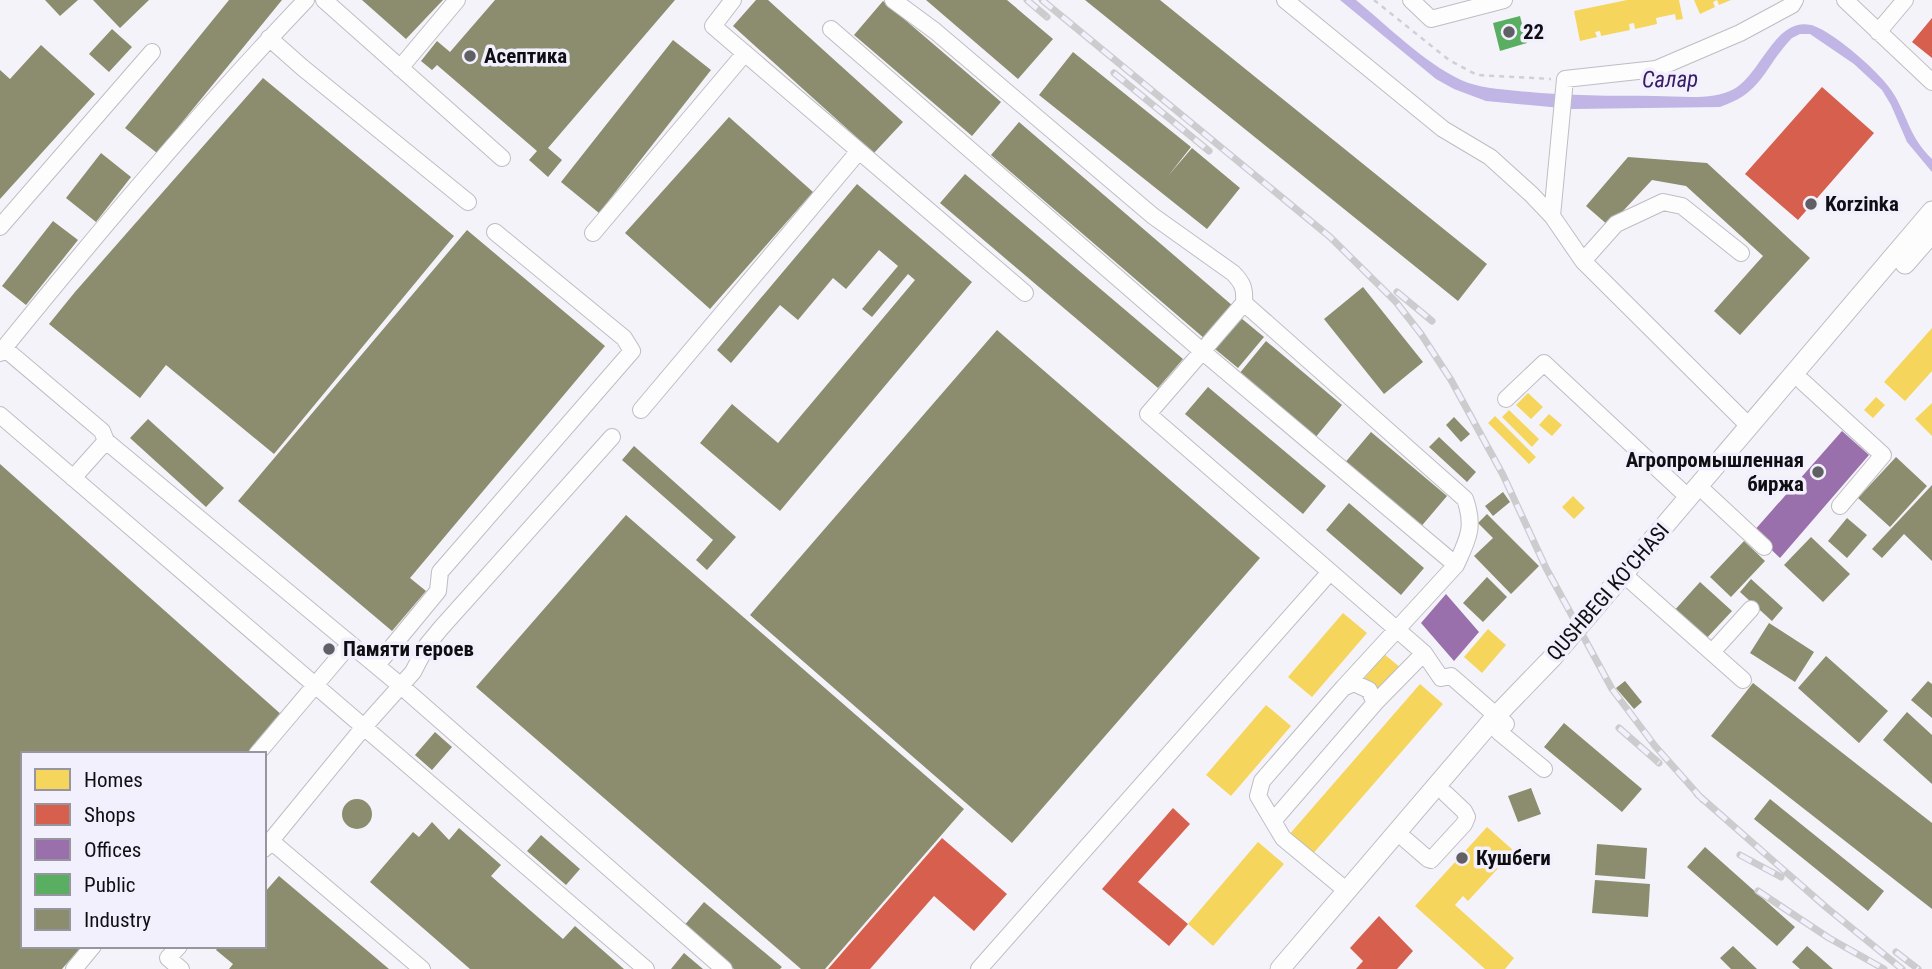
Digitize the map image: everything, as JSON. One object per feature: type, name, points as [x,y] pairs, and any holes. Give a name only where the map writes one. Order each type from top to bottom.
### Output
[{"type":"main road","name":"QUSHBEGI KO'CHASI","points":[[1798,378],[1932,211]]},
{"type":"main road","name":"QUSHBEGI KO'CHASI","points":[[1295,969],[1446,794],[1552,658],[1798,378],[1932,233]]},
{"type":"main road","name":"QUSHBEGI KO'CHASI","points":[[1280,969],[1347,891],[1630,580],[1697,495]]},
{"type":"street","points":[[306,0],[219,93],[58,280],[2,350],[102,431],[106,441],[377,665],[724,969]]},
{"type":"street","points":[[324,0],[502,158]]},
{"type":"street","points":[[400,68],[457,0]]},
{"type":"street","points":[[733,0],[713,26],[1025,293]]},
{"type":"street","points":[[893,0],[935,31],[1153,216],[1233,273],[1245,289],[1244,303],[1148,414],[1424,653],[1441,678],[1451,676],[1544,769]]},
{"type":"street","points":[[1285,0],[1443,129],[1490,157],[1531,194],[1552,216],[1583,261],[1753,429]]},
{"type":"street","points":[[1410,0],[1431,19],[1504,0]]},
{"type":"street","points":[[1552,216],[1565,79],[1656,69],[1740,33],[1792,5],[1795,0]]},
{"type":"street","points":[[1845,0],[1932,82]]},
{"type":"street","points":[[1878,32],[1905,0]]},
{"type":"street","points":[[831,29],[1203,352],[1456,565]]},
{"type":"street","points":[[270,38],[313,77],[468,202]]},
{"type":"street","points":[[0,227],[152,52]]},
{"type":"street","points":[[593,233],[745,53]]},
{"type":"street","points":[[641,410],[859,151]]},
{"type":"street","points":[[1583,261],[1616,224],[1663,202],[1682,206],[1741,253]]},
{"type":"street","points":[[377,665],[438,591],[440,572],[632,351],[624,338],[495,232]]},
{"type":"street","points":[[1244,303],[1465,499],[1472,519],[1456,565],[1262,781],[1258,796],[1283,838],[1347,891]]},
{"type":"street","points":[[1506,399],[1544,363],[1697,495],[1764,547]]},
{"type":"street","points":[[1798,378],[1883,455],[1840,506]]},
{"type":"street","points":[[0,415],[646,969]]},
{"type":"street","points":[[422,969],[268,845],[363,728],[413,672],[427,645],[441,628],[612,436]]},
{"type":"street","points":[[73,478],[106,441]]},
{"type":"street","points":[[979,969],[1330,572]]},
{"type":"street","points":[[1630,580],[1743,680]]},
{"type":"street","points":[[1713,651],[1751,609]]},
{"type":"street","points":[[259,752],[350,644]]},
{"type":"street","points":[[1273,821],[1375,703],[1424,653]]},
{"type":"street","points":[[1343,688],[1354,683],[1360,684],[1369,690],[1375,703]]},
{"type":"street","points":[[1406,840],[1431,860],[1464,824],[1467,817],[1464,811],[1446,794]]},
{"type":"street","points":[[74,969],[91,948]]},
{"type":"street","points":[[177,948],[168,958],[181,969]]},
{"type":"path","points":[[1374,0],[1449,60],[1477,75],[1565,79]]},
{"type":"shaded area","name":"Салар","points":[[1340,0],[1356,0],[1419,53],[1461,80],[1489,88],[1552,94],[1695,97],[1725,93],[1744,82],[1769,48],[1788,30],[1798,25],[1811,25],[1832,35],[1881,77],[1900,105],[1914,136],[1932,159],[1932,172],[1907,142],[1882,90],[1854,64],[1810,34],[1800,34],[1792,38],[1754,87],[1720,107],[1572,109],[1486,101],[1454,89],[1436,79]]},
{"type":"building: Homes","points":[[1627,0],[1679,0],[1683,19],[1676,20],[1675,14],[1656,18],[1657,24],[1635,29],[1634,23],[1629,24],[1630,30],[1601,36],[1600,31],[1595,32],[1597,37],[1580,41],[1574,11]]},
{"type":"building: Homes","points":[[1694,0],[1717,0],[1713,2],[1715,7],[1700,14]]},
{"type":"building: Homes","points":[[1717,0],[1731,0],[1719,5]]},
{"type":"building: Homes","points":[[1932,328],[1932,371],[1905,401],[1884,382]]},
{"type":"building: Homes","points":[[1528,393],[1543,407],[1531,419],[1516,405]]},
{"type":"building: Homes","points":[[1876,397],[1885,405],[1873,418],[1864,410]]},
{"type":"building: Homes","points":[[1932,403],[1932,436],[1915,419]]},
{"type":"building: Homes","points":[[1509,410],[1539,439],[1532,447],[1502,417]]},
{"type":"building: Homes","points":[[1549,414],[1562,425],[1552,436],[1539,425]]},
{"type":"building: Homes","points":[[1495,416],[1536,457],[1529,464],[1488,423]]},
{"type":"building: Homes","points":[[1573,496],[1585,508],[1574,519],[1562,507]]},
{"type":"building: Homes","points":[[1343,613],[1367,633],[1312,697],[1288,677]]},
{"type":"building: Homes","points":[[1488,629],[1506,645],[1482,673],[1464,657]]},
{"type":"building: Homes","points":[[1384,654],[1401,668],[1380,693],[1364,679]]},
{"type":"building: Homes","points":[[1420,684],[1443,704],[1311,856],[1288,836]]},
{"type":"building: Homes","points":[[1266,705],[1291,726],[1231,796],[1206,775]]},
{"type":"building: Homes","points":[[1487,827],[1514,851],[1468,901],[1463,896],[1455,905],[1514,958],[1505,969],[1485,969],[1415,906]]},
{"type":"building: Homes","points":[[1258,842],[1284,864],[1213,946],[1188,924]]},
{"type":"building: Shops","points":[[1932,18],[1932,58],[1912,42]]},
{"type":"building: Shops","points":[[1822,87],[1874,133],[1798,220],[1745,174]]},
{"type":"building: Shops","points":[[1173,808],[1190,824],[1138,882],[1188,924],[1169,946],[1102,889]]},
{"type":"building: Shops","points":[[942,838],[1007,894],[974,931],[934,896],[870,969],[828,969]]},
{"type":"building: Shops","points":[[1379,916],[1413,951],[1397,969],[1356,969],[1363,961],[1350,948]]},
{"type":"building: Offices","points":[[1842,431],[1869,455],[1780,558],[1753,532]]},
{"type":"building: Offices","points":[[1446,594],[1479,632],[1454,661],[1421,623]]},
{"type":"building: Public","points":[[1520,16],[1527,43],[1500,51],[1493,23]]},
{"type":"building: Industry","points":[[45,0],[78,0],[60,16]]},
{"type":"building: Industry","points":[[93,0],[149,0],[120,28]]},
{"type":"building: Industry","points":[[229,0],[282,0],[157,153],[125,128]]},
{"type":"building: Industry","points":[[362,0],[443,0],[406,39]]},
{"type":"building: Industry","points":[[495,0],[675,0],[548,148],[562,160],[548,177],[529,160],[537,151],[437,65],[432,70],[421,61],[437,41],[450,52]]},
{"type":"building: Industry","points":[[756,0],[768,0],[903,122],[874,153],[733,26]]},
{"type":"building: Industry","points":[[926,0],[1007,0],[1053,39],[1018,79]]},
{"type":"building: Industry","points":[[1085,0],[1160,0],[1487,264],[1458,301]]},
{"type":"building: Industry","points":[[883,1],[1001,102],[972,136],[854,35]]},
{"type":"building: Industry","points":[[112,29],[132,47],[109,72],[89,54]]},
{"type":"building: Industry","points":[[673,40],[711,70],[599,213],[561,182]]},
{"type":"building: Industry","points":[[41,45],[95,94],[0,199],[0,70],[10,79]]},
{"type":"building: Industry","points":[[1073,52],[1191,147],[1168,176],[1192,148],[1240,188],[1207,229],[1039,95]]},
{"type":"building: Industry","points":[[263,78],[454,236],[274,454],[166,365],[140,398],[49,324]]},
{"type":"building: Industry","points":[[729,117],[813,192],[710,309],[625,233]]},
{"type":"building: Industry","points":[[1019,122],[1233,306],[1205,339],[991,155]]},
{"type":"building: Industry","points":[[101,153],[131,177],[96,222],[66,198]]},
{"type":"building: Industry","points":[[1628,157],[1707,163],[1810,258],[1740,335],[1714,311],[1763,256],[1686,186],[1652,180],[1609,226],[1586,206]]},
{"type":"building: Industry","points":[[965,174],[1183,359],[1158,388],[940,203]]},
{"type":"building: Industry","points":[[857,184],[972,282],[780,511],[700,443],[732,404],[778,443],[915,280],[908,274],[872,317],[862,309],[898,266],[879,250],[846,289],[833,278],[798,320],[780,305],[731,363],[717,350]]},
{"type":"building: Industry","points":[[53,221],[78,240],[26,305],[2,286]]},
{"type":"building: Industry","points":[[467,230],[605,346],[410,578],[426,591],[392,631],[238,501]]},
{"type":"building: Industry","points":[[1363,287],[1423,362],[1384,394],[1324,319]]},
{"type":"building: Industry","points":[[1241,318],[1264,337],[1238,368],[1215,349]]},
{"type":"building: Industry","points":[[997,330],[1260,558],[1012,843],[750,615]]},
{"type":"building: Industry","points":[[1266,341],[1342,405],[1315,438],[1239,374]]},
{"type":"building: Industry","points":[[1208,387],[1326,486],[1303,514],[1185,414]]},
{"type":"building: Industry","points":[[1454,417],[1470,434],[1461,442],[1446,425]]},
{"type":"building: Industry","points":[[148,419],[224,488],[206,507],[130,438]]},
{"type":"building: Industry","points":[[1371,432],[1447,496],[1419,529],[1343,465]]},
{"type":"building: Industry","points":[[1439,437],[1476,472],[1467,482],[1429,447]]},
{"type":"building: Industry","points":[[634,446],[736,537],[707,570],[696,560],[713,540],[622,460]]},
{"type":"building: Industry","points":[[1896,457],[1927,486],[1890,527],[1858,498]]},
{"type":"building: Industry","points":[[0,464],[283,716],[252,752],[21,752],[21,948],[80,948],[62,969],[0,969]]},
{"type":"building: Industry","points":[[1932,485],[1932,561],[1904,534],[1882,558],[1872,549]]},
{"type":"building: Industry","points":[[1503,492],[1510,502],[1493,516],[1485,506]]},
{"type":"building: Industry","points":[[1349,503],[1424,568],[1401,595],[1326,530]]},
{"type":"building: Industry","points":[[1487,514],[1539,566],[1511,594],[1474,556],[1493,538],[1478,523]]},
{"type":"building: Industry","points":[[626,515],[964,809],[825,969],[801,969],[476,687]]},
{"type":"building: Industry","points":[[1847,518],[1867,535],[1847,558],[1828,541]]},
{"type":"building: Industry","points":[[1811,537],[1850,574],[1823,602],[1784,565]]},
{"type":"building: Industry","points":[[1744,541],[1765,561],[1731,597],[1710,577]]},
{"type":"building: Industry","points":[[1487,577],[1507,597],[1483,622],[1463,603]]},
{"type":"building: Industry","points":[[1751,579],[1783,608],[1772,621],[1740,592]]},
{"type":"building: Industry","points":[[1700,582],[1732,611],[1704,641],[1673,612]]},
{"type":"building: Industry","points":[[1769,623],[1814,652],[1795,682],[1750,653]]},
{"type":"building: Industry","points":[[1826,656],[1888,711],[1859,743],[1798,688]]},
{"type":"building: Industry","points":[[1625,681],[1642,702],[1634,709],[1616,688]]},
{"type":"building: Industry","points":[[1928,681],[1932,684],[1932,718],[1911,700]]},
{"type":"building: Industry","points":[[1753,683],[1932,823],[1932,909],[1711,736]]},
{"type":"building: Industry","points":[[1907,712],[1932,735],[1932,784],[1883,740]]},
{"type":"building: Industry","points":[[1564,723],[1642,789],[1622,812],[1544,747]]},
{"type":"building: Industry","points":[[435,732],[452,747],[432,770],[415,755]]},
{"type":"building: Industry","points":[[1531,788],[1541,814],[1518,822],[1508,796]]},
{"type":"building: Industry","points":[[357,799],[368,803],[372,814],[368,825],[357,829],[346,825],[342,814],[346,803]]},
{"type":"building: Industry","points":[[1770,799],[1884,891],[1868,911],[1754,819]]},
{"type":"building: Industry","points":[[432,822],[449,840],[459,828],[501,865],[491,876],[563,939],[575,926],[624,969],[470,969],[370,882],[413,832],[419,837]]},
{"type":"building: Industry","points":[[541,835],[580,869],[566,885],[527,851]]},
{"type":"building: Industry","points":[[1597,844],[1647,848],[1645,879],[1595,875]]},
{"type":"building: Industry","points":[[1705,847],[1795,927],[1777,946],[1687,867]]},
{"type":"building: Industry","points":[[279,876],[389,969],[229,969],[233,964],[216,950],[218,948],[266,948],[266,891]]},
{"type":"building: Industry","points":[[1595,880],[1650,884],[1648,917],[1592,913]]},
{"type":"building: Industry","points":[[704,902],[782,967],[734,969],[683,927]]},
{"type":"building: Industry","points":[[1733,946],[1757,969],[1731,969],[1720,958]]},
{"type":"building: Industry","points":[[1807,946],[1833,969],[1800,969],[1792,962]]},
{"type":"building: Industry","points":[[684,953],[703,969],[671,969]]},
{"type":"railway","points":[[1027,0],[1047,17]]},
{"type":"railway","points":[[1042,0],[1330,237],[1396,302],[1451,380],[1503,475],[1546,568],[1612,689],[1655,746],[1703,800]]},
{"type":"railway","points":[[1114,73],[1209,151]]},
{"type":"railway","points":[[1397,292],[1432,321]]},
{"type":"railway","points":[[1619,728],[1659,763]]},
{"type":"railway","points":[[1697,794],[1827,908],[1902,969]]},
{"type":"railway","points":[[1740,855],[1781,877]]},
{"type":"railway","points":[[1758,891],[1829,938],[1884,969]]},
{"type":"railway","points":[[1896,952],[1918,969]]},
{"type":"place","name":"22","points":[[1509,32]]},
{"type":"place","name":"Асептика","points":[[470,56]]},
{"type":"place","name":"Korzinka","points":[[1811,204]]},
{"type":"place","name":"Агропромышленная биржа","points":[[1818,472]]},
{"type":"place","name":"Памяти героев","points":[[329,649]]},
{"type":"place","name":"Кушбеги","points":[[1462,858]]}]
